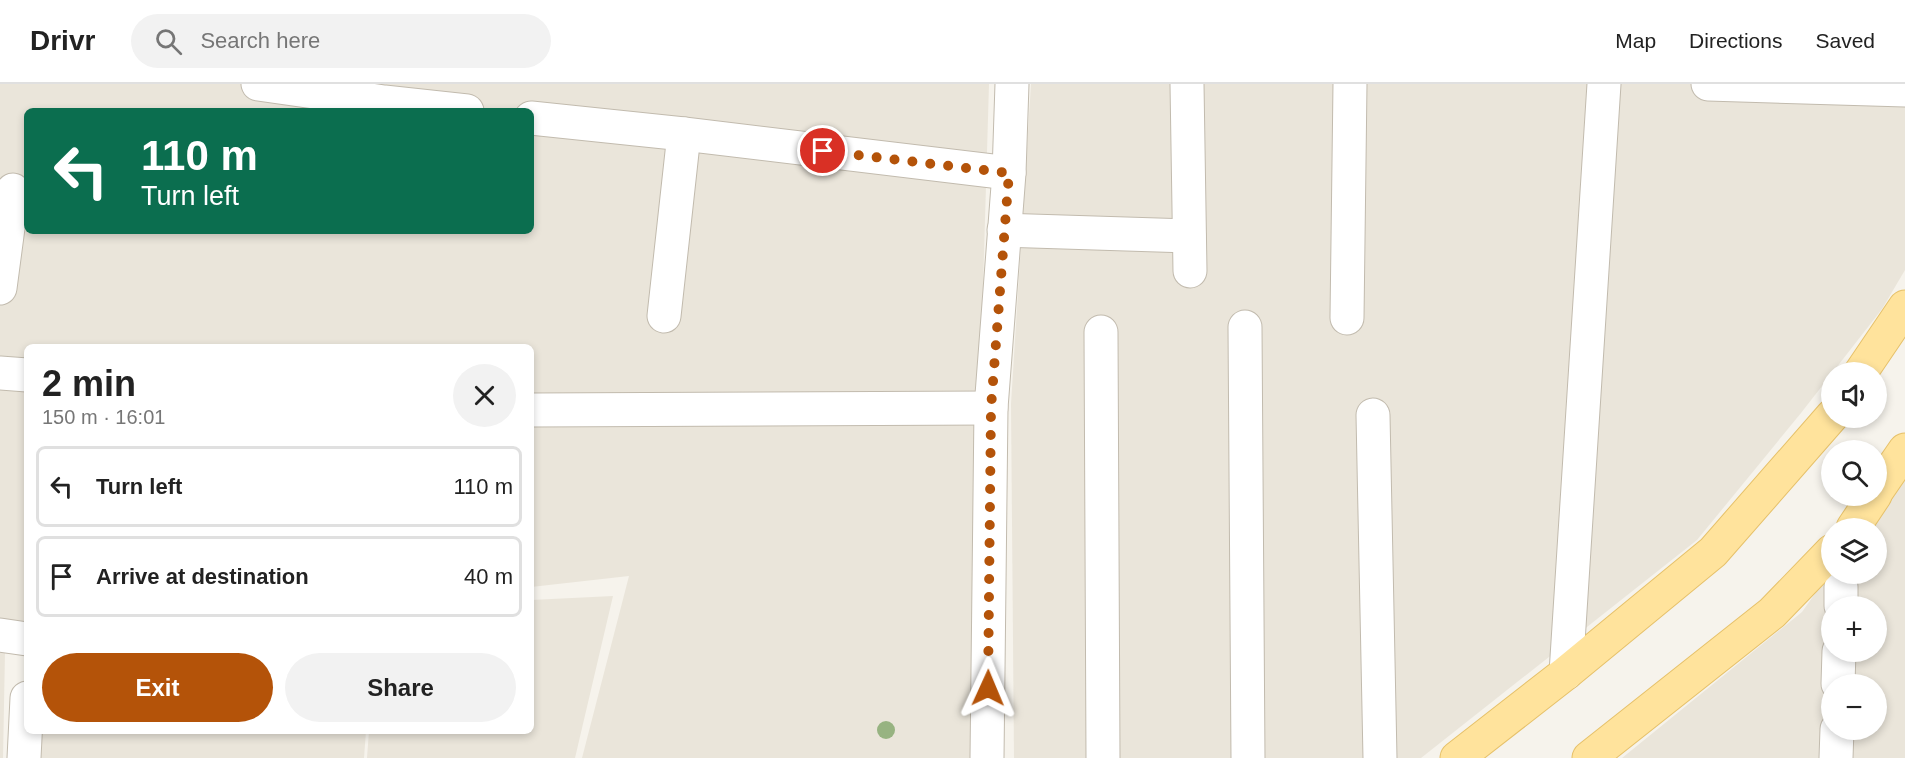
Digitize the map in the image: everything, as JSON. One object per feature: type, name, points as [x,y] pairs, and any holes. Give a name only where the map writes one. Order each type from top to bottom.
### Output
[{"type":"main road","points":[[1868,362],[1905,307]]},
{"type":"main road","points":[[1457,758],[1566,673],[1713,552],[1822,428]]},
{"type":"main road","points":[[1887,477],[1905,450]]},
{"type":"main road","points":[[1589,758],[1772,613],[1821,562]]},
{"type":"street","points":[[258,84],[354,105],[410,108]]},
{"type":"street","points":[[987,758],[991,408],[1009,173],[1012,84]]},
{"type":"street","points":[[1187,84],[1190,271]]},
{"type":"street","points":[[1347,318],[1350,84]]},
{"type":"street","points":[[1566,673],[1604,84]]},
{"type":"street","points":[[1708,84],[1905,90]]},
{"type":"street","points":[[534,118],[1009,173]]},
{"type":"street","points":[[664,316],[684,134]]},
{"type":"street","points":[[0,288],[13,190]]},
{"type":"street","points":[[1005,230],[1189,236]]},
{"type":"street","points":[[1245,327],[1248,758]]},
{"type":"street","points":[[1101,332],[1103,758]]},
{"type":"street","points":[[0,373],[24,375]]},
{"type":"street","points":[[534,410],[991,408]]},
{"type":"street","points":[[1373,415],[1380,758]]},
{"type":"street","points":[[0,635],[24,639]]},
{"type":"street","points":[[24,758],[25,734]]},
{"type":"street","points":[[1836,758],[1837,740]]},
{"type":"shaded area","points":[[0,84],[989,84],[976,525],[975,758],[582,758],[629,576],[534,587],[534,344],[24,344],[24,649],[5,652],[3,758],[0,758]]},
{"type":"shaded area","points":[[1031,84],[1905,84],[1905,270],[1882,309],[1841,362],[1821,362],[1821,387],[1697,540],[1421,758],[1014,758],[1011,404]]},
{"type":"shaded area","points":[[1905,470],[1905,758],[1622,758],[1802,612],[1822,584],[1887,584],[1887,518],[1870,518],[1879,506],[1887,506],[1887,495]]},
{"type":"shaded area","points":[[613,596],[575,758],[367,758],[369,734],[534,734],[534,600]]},
{"type":"shaded area","points":[[36,734],[366,734],[364,758],[34,758]]},
{"type":"route","points":[[823,151],[1009,173],[991,408],[988,688]]}]
